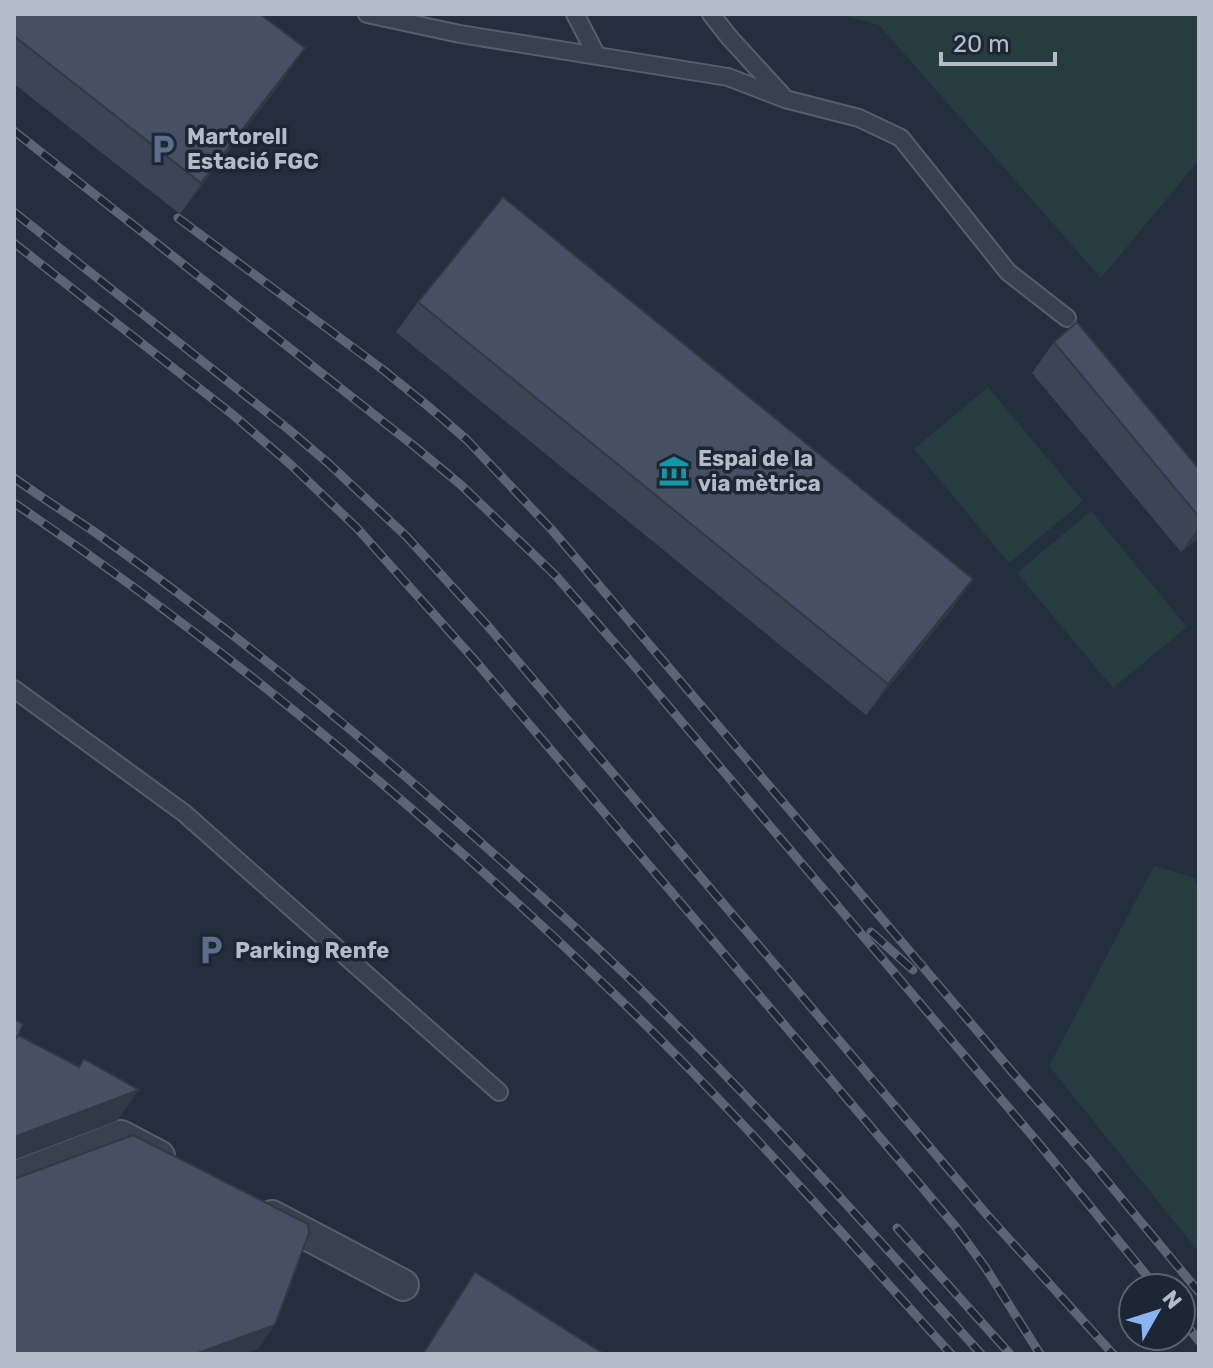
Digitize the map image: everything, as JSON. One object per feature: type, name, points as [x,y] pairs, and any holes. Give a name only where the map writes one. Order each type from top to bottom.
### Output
[{"type":"street","points":[[14,1177],[121,1136],[178,1166]]},
{"type":"street","points":[[248,1203],[403,1285]]},
{"type":"lane","points":[[367,14],[460,34],[728,77],[785,99],[859,118],[901,138],[1008,272],[1067,318]]},
{"type":"lane","points":[[575,14],[597,56]]},
{"type":"lane","points":[[711,14],[785,99]]},
{"type":"lane","points":[[14,689],[184,813],[499,1092]]},
{"type":"green space","points":[[840,14],[1199,14],[1199,160],[1101,278],[879,25]]},
{"type":"green space","points":[[988,387],[1083,501],[1009,563],[914,449]]},
{"type":"green space","points":[[1091,511],[1187,627],[1113,688],[1017,573]]},
{"type":"green space","points":[[1154,866],[1195,878],[1199,896],[1199,1252],[1049,1066]]},
{"type":"building","name":"Martorell Estació FGC","points":[[14,14],[260,14],[305,48],[201,183],[14,36]]},
{"type":"building","name":"Espai de la via mètrica","points":[[503,197],[973,579],[888,684],[418,302]]},
{"type":"building","points":[[1077,322],[1199,469],[1199,517],[1054,342]]},
{"type":"building","points":[[14,1019],[23,1024],[18,1036],[14,1037]]},
{"type":"building","points":[[18,1035],[79,1067],[84,1059],[139,1090],[14,1137],[14,1041]]},
{"type":"building","points":[[133,1135],[308,1224],[309,1233],[275,1325],[195,1354],[14,1354],[14,1179]]},
{"type":"building","points":[[475,1272],[604,1354],[423,1354]]},
{"type":"railway","points":[[14,131],[414,446],[461,485],[556,576],[1040,1145],[1144,1272]]},
{"type":"railway","points":[[14,212],[288,429],[406,536],[487,625],[988,1216],[1113,1354]]},
{"type":"railway","points":[[178,218],[382,369],[467,440],[552,530],[1199,1292]]},
{"type":"railway","points":[[14,243],[232,414],[357,528],[472,657],[955,1226],[1040,1354]]},
{"type":"railway","points":[[14,478],[96,533],[250,648],[399,771],[547,901],[721,1071],[981,1354]]},
{"type":"railway","points":[[14,503],[248,674],[470,860],[611,991],[699,1079],[951,1354]]},
{"type":"railway","points":[[871,932],[913,970]]},
{"type":"railway","points":[[897,1228],[1010,1354]]},
{"type":"place","name":"Martorell Estació FGC","points":[[163,149]]},
{"type":"place","name":"Espai de la via mètrica","points":[[674,471]]},
{"type":"place","name":"Parking Renfe","points":[[211,950]]}]
